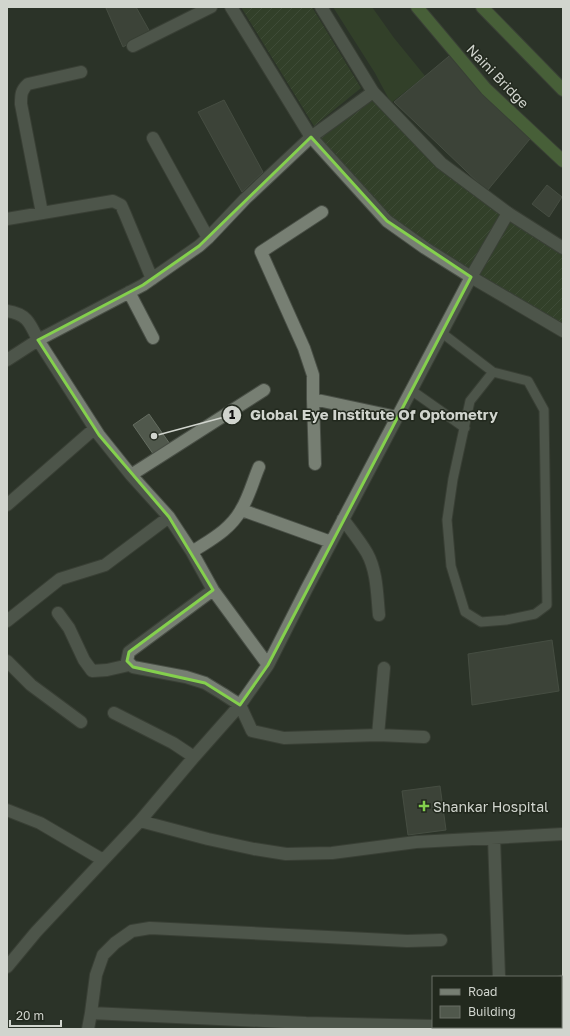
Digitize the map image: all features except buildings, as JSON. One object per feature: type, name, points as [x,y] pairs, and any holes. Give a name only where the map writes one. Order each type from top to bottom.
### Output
[{"type":"highway","name":"Naini Bridge","points":[[417,7],[486,89],[563,161]]},
{"type":"highway","points":[[482,7],[563,90]]},
{"type":"street","points":[[133,46],[211,7]]},
{"type":"street","points":[[232,7],[311,137],[386,221],[471,278],[563,331]]},
{"type":"street","points":[[321,7],[373,92],[441,162],[508,213],[563,248]]},
{"type":"street","points":[[42,213],[21,104],[21,94],[23,88],[28,84],[81,72]]},
{"type":"street","points":[[7,360],[38,340],[152,279],[208,238],[246,199],[311,137],[373,92]]},
{"type":"street","points":[[153,138],[208,238]]},
{"type":"street","points":[[7,219],[113,201],[121,205],[126,214],[152,279]]},
{"type":"street","points":[[315,464],[313,375],[304,348],[261,252],[322,212]]},
{"type":"street","points":[[7,967],[36,932],[140,821],[240,705],[268,665],[411,390],[471,278],[508,213]]},
{"type":"street","points":[[129,292],[153,338]]},
{"type":"street","points":[[7,311],[17,313],[25,317],[94,429],[131,475],[169,516],[192,552],[213,590],[268,665]]},
{"type":"street","points":[[131,475],[264,390]]},
{"type":"street","points":[[313,399],[397,417]]},
{"type":"street","points":[[7,505],[94,429]]},
{"type":"street","points":[[192,552],[222,532],[242,510],[259,467]]},
{"type":"street","points":[[242,510],[331,542]]},
{"type":"street","points":[[7,621],[60,579],[106,565],[169,516]]},
{"type":"street","points":[[343,519],[367,553],[372,565],[376,582],[379,615]]},
{"type":"street","points":[[213,590],[129,652],[127,661],[129,664],[133,667],[186,677],[205,683],[240,705],[252,731],[265,735],[284,738],[378,735],[424,737]]},
{"type":"street","points":[[58,613],[69,628],[84,660],[92,671],[107,670],[129,664]]},
{"type":"street","points":[[7,661],[31,685],[81,722]]},
{"type":"street","points":[[378,735],[384,668]]},
{"type":"street","points":[[114,713],[173,743],[194,757]]},
{"type":"street","points":[[7,810],[40,823],[103,860]]},
{"type":"street","points":[[140,821],[254,849],[286,854],[332,853],[416,842],[563,834]]},
{"type":"street","points":[[494,838],[499,976]]},
{"type":"street","points":[[88,1029],[96,975],[103,955],[115,943],[132,931],[150,928],[407,941],[441,940]]},
{"type":"street","points":[[91,1013],[306,1026],[432,1026]]},
{"type":"lane","points":[[442,332],[493,372],[528,380],[544,410],[546,605],[535,614],[506,620],[482,622],[465,612],[451,566],[447,520],[453,479],[470,401],[493,372]]},
{"type":"lane","points":[[411,390],[465,428]]},
{"type":"highlighted area","points":[[311,137],[387,221],[471,277],[268,665],[240,705],[205,683],[133,667],[127,661],[129,652],[213,590],[169,517],[99,435],[38,340],[143,285],[199,246]]},
{"type":"green space","points":[[241,7],[312,7],[361,88],[314,126]]},
{"type":"green space","points":[[333,7],[372,7],[394,38],[425,76],[391,103],[375,73]]},
{"type":"green space","points":[[373,94],[441,164],[563,248],[563,331],[470,277],[387,221],[311,137]]},
{"type":"place","name":"Global Eye Institute Of Optometry","points":[[154,436]]},
{"type":"place","name":"Shankar Hospital","points":[[424,806]]}]
